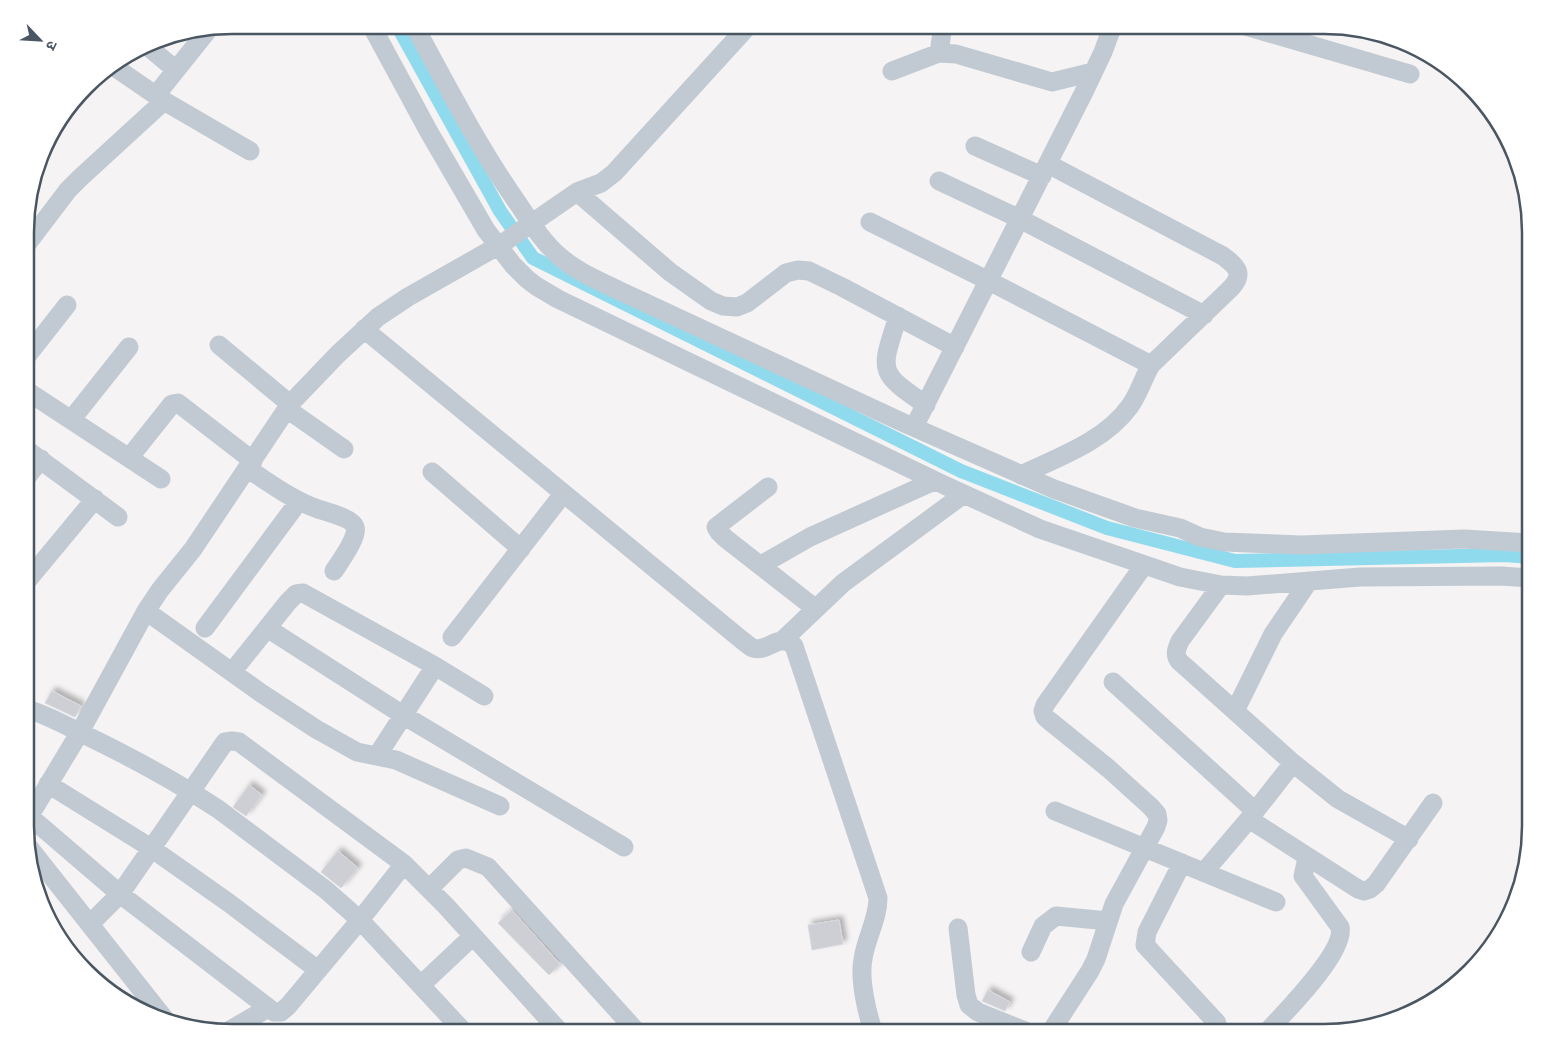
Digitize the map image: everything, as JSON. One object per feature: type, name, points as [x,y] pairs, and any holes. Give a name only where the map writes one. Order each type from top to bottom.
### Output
[{"type":"street","points":[[376,34],[429,132],[486,230],[500,244],[513,266],[527,279],[558,298],[934,480],[1040,529],[1180,577],[1221,585],[1247,586],[1360,577],[1522,577]]},
{"type":"street","points":[[419,34],[462,114],[528,225],[558,255],[586,274],[618,290],[914,427],[1054,490],[1135,518],[1180,528],[1213,541],[1301,545],[1464,539],[1522,542]]},
{"type":"street","points":[[34,808],[80,732],[146,610],[193,548],[288,406],[378,317],[408,297],[500,244],[577,192],[601,183],[614,173],[741,34]]},
{"type":"street","points":[[940,54],[942,34]]},
{"type":"street","points":[[914,427],[1094,72],[1109,34]]},
{"type":"street","points":[[1273,34],[1410,74]]},
{"type":"street","points":[[34,235],[80,178],[160,98],[176,70],[204,36]]},
{"type":"street","points":[[153,50],[176,70]]},
{"type":"street","points":[[892,71],[940,54],[956,54],[1052,82],[1094,72]]},
{"type":"street","points":[[118,70],[160,98],[250,151]]},
{"type":"street","points":[[975,146],[1045,170],[1200,243],[1223,256],[1234,264],[1238,270],[1237,281],[1151,365],[1134,399],[1121,418],[1085,444],[1021,475]]},
{"type":"street","points":[[939,181],[1020,219],[1204,315]]},
{"type":"street","points":[[577,192],[670,272],[717,304],[737,307],[747,303],[786,273],[798,270],[808,271],[956,347]]},
{"type":"street","points":[[870,222],[1151,365]]},
{"type":"street","points":[[34,347],[67,305]]},
{"type":"street","points":[[898,316],[885,361],[887,373],[901,388],[926,405]]},
{"type":"street","points":[[364,329],[743,642],[753,648],[761,648],[783,640],[843,583],[964,494]]},
{"type":"street","points":[[219,345],[288,406],[344,449]]},
{"type":"street","points":[[71,420],[129,347]]},
{"type":"street","points":[[34,396],[161,479]]},
{"type":"street","points":[[129,458],[172,404],[178,403],[250,465],[299,501],[342,517],[355,526],[356,532],[352,543],[334,571]]},
{"type":"street","points":[[34,454],[118,517]]},
{"type":"street","points":[[432,472],[521,549]]},
{"type":"street","points":[[761,565],[810,537],[934,480]]},
{"type":"street","points":[[768,487],[716,527],[718,532],[816,609]]},
{"type":"street","points":[[452,637],[563,494]]},
{"type":"street","points":[[34,573],[95,499]]},
{"type":"street","points":[[204,628],[299,501]]},
{"type":"street","points":[[1056,1024],[1090,971],[1096,959],[1114,904],[1158,820],[1157,814],[1128,785],[1051,722],[1043,711],[1045,705],[1144,565]]},
{"type":"street","points":[[1235,711],[1266,646],[1309,581]]},
{"type":"street","points":[[1221,585],[1180,641],[1176,649],[1176,657],[1293,763],[1338,799],[1409,839]]},
{"type":"street","points":[[232,672],[288,602],[296,594],[303,593],[484,696]]},
{"type":"street","points":[[146,610],[308,724],[348,748],[357,752],[396,760],[500,806]]},
{"type":"street","points":[[267,628],[403,715],[624,847]]},
{"type":"street","points":[[783,640],[790,641],[794,646],[878,898],[878,907],[862,965],[866,999],[872,1024]]},
{"type":"street","points":[[377,756],[434,666]]},
{"type":"street","points":[[1113,682],[1252,815],[1307,858],[1358,890],[1364,891],[1376,884],[1433,803]]},
{"type":"street","points":[[34,711],[48,716],[106,745],[190,791],[218,809],[326,890],[360,920],[457,1024]]},
{"type":"street","points":[[90,924],[120,894],[225,742],[239,742],[404,864],[553,1024]]},
{"type":"street","points":[[1204,872],[1293,763]]},
{"type":"street","points":[[48,784],[151,848],[229,903],[318,970]]},
{"type":"street","points":[[1055,811],[1276,902]]},
{"type":"street","points":[[34,823],[120,894],[274,1012],[281,1012],[318,970],[404,864]]},
{"type":"street","points":[[36,856],[90,924],[143,1003]]},
{"type":"street","points":[[429,889],[458,860],[466,858],[488,867],[630,1024]]},
{"type":"street","points":[[1274,1024],[1325,965],[1342,933],[1340,927],[1303,876],[1307,858]]},
{"type":"street","points":[[1182,863],[1147,932],[1145,945],[1217,1023]]},
{"type":"street","points":[[1031,952],[1043,926],[1056,916],[1108,921]]},
{"type":"street","points":[[958,928],[966,995],[969,1005],[978,1012],[1008,1024]]},
{"type":"street","points":[[421,985],[473,936]]},
{"type":"street","points":[[240,1024],[268,1008]]},
{"type":"building","points":[[52,691],[81,706],[75,717],[45,703]]},
{"type":"building","points":[[249,785],[262,795],[246,816],[233,807]]},
{"type":"building","points":[[338,851],[358,868],[341,888],[321,872]]},
{"type":"building","points":[[512,910],[560,964],[549,975],[498,923]]},
{"type":"building","points":[[839,920],[843,944],[812,950],[808,925]]},
{"type":"building","points":[[988,990],[1010,1002],[1005,1011],[982,1001]]},
{"type":"waterway","points":[[402,34],[500,211],[533,258],[961,471],[1107,528],[1235,561],[1505,555],[1522,556]]}]
